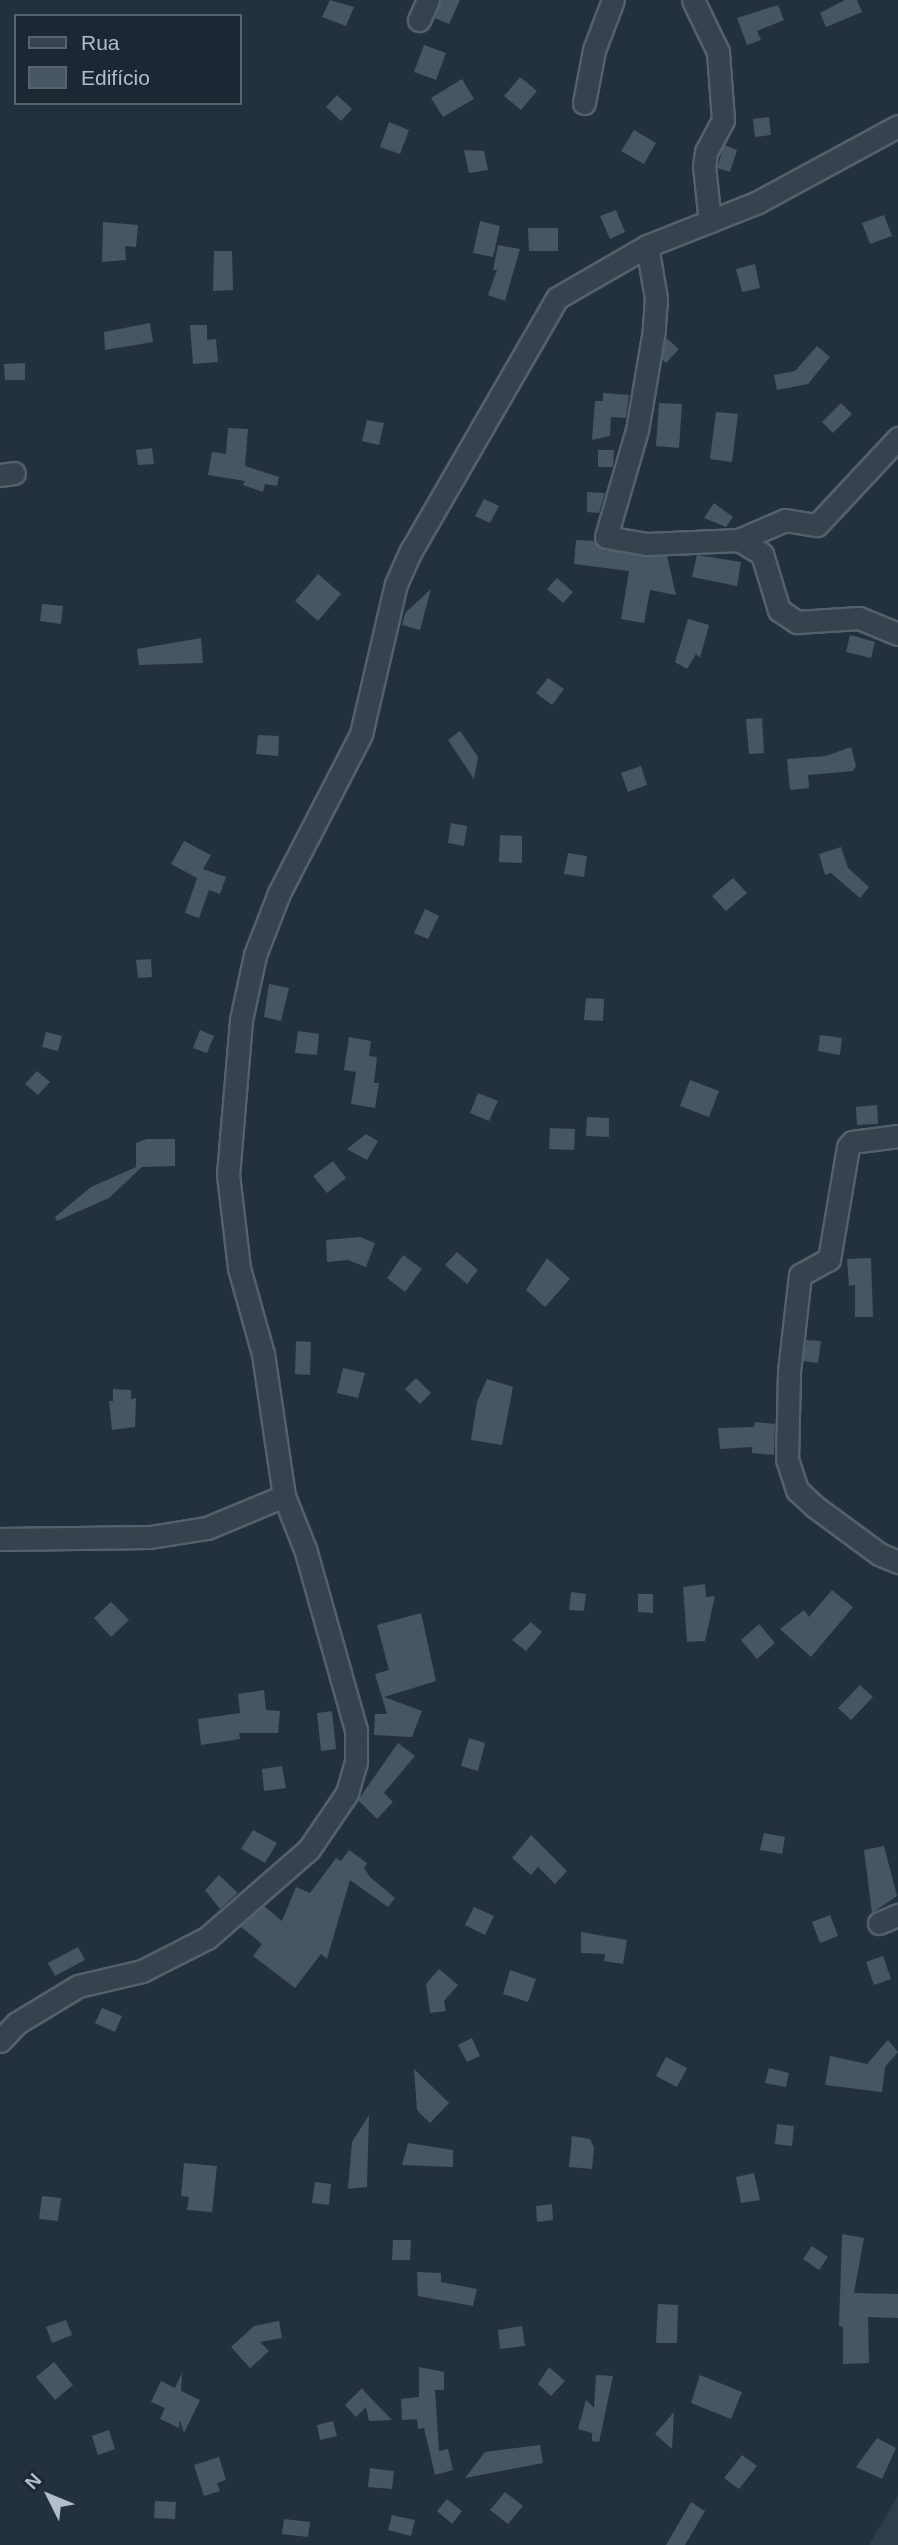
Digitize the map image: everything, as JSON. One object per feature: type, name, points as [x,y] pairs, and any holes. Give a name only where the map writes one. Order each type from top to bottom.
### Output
[{"type":"street","points":[[419,20],[428,0]]},
{"type":"street","points":[[584,103],[594,50],[613,0]]},
{"type":"street","points":[[693,0],[718,52],[723,120],[704,166],[710,222]]},
{"type":"street","points":[[0,2041],[17,2023],[78,1986],[142,1971],[207,1938],[309,1849],[347,1793],[356,1761],[356,1730],[305,1549],[284,1496],[263,1354],[239,1268],[228,1175],[241,1020],[255,955],[279,893],[361,734],[396,584],[411,551],[557,298],[647,246],[758,202],[898,127]]},
{"type":"street","points":[[647,246],[656,298],[654,330],[637,430],[606,537],[646,544],[739,540],[785,520],[809,526],[822,522],[898,438]]},
{"type":"street","points":[[739,540],[762,554],[779,610],[797,622],[859,618],[898,634]]},
{"type":"street","points":[[898,1136],[857,1141],[848,1147],[829,1259],[800,1275],[789,1372],[787,1459],[797,1490],[814,1506],[880,1554],[898,1562]]},
{"type":"street","points":[[0,1539],[150,1537],[207,1528],[284,1496]]},
{"type":"shaded area","points":[[898,2495],[898,2545],[869,2545]]},
{"type":"building","points":[[330,0],[354,7],[346,26],[322,17]]},
{"type":"building","points":[[441,0],[460,0],[449,24],[435,18]]},
{"type":"building","points":[[845,0],[857,0],[862,12],[826,27],[820,13]]},
{"type":"building","points":[[778,5],[784,20],[757,31],[761,40],[747,45],[737,18]]},
{"type":"building","points":[[424,45],[446,53],[436,80],[414,72]]},
{"type":"building","points":[[520,77],[537,91],[521,110],[504,96]]},
{"type":"building","points":[[462,79],[474,99],[443,117],[431,98]]},
{"type":"building","points":[[337,95],[352,109],[341,121],[326,107]]},
{"type":"building","points":[[769,117],[771,135],[755,137],[753,119]]},
{"type":"building","points":[[389,122],[409,130],[400,154],[380,147]]},
{"type":"building","points":[[634,130],[656,143],[644,164],[621,151]]},
{"type":"building","points":[[724,145],[737,150],[730,172],[717,168]]},
{"type":"building","points":[[464,150],[484,151],[488,170],[469,173]]},
{"type":"building","points":[[616,210],[625,232],[610,239],[600,216]]},
{"type":"building","points":[[884,215],[892,236],[870,244],[862,223]]},
{"type":"building","points":[[480,221],[500,226],[493,257],[473,253]]},
{"type":"building","points":[[103,222],[138,225],[136,247],[125,246],[126,260],[102,262]]},
{"type":"building","points":[[528,228],[558,228],[558,251],[529,251]]},
{"type":"building","points":[[498,245],[520,249],[505,301],[488,295],[497,270],[493,270]]},
{"type":"building","points":[[214,251],[232,251],[233,290],[213,291]]},
{"type":"building","points":[[755,264],[760,288],[742,292],[736,269]]},
{"type":"building","points":[[150,323],[153,342],[105,350],[104,332]]},
{"type":"building","points":[[190,325],[207,325],[207,340],[216,339],[218,362],[193,364]]},
{"type":"building","points":[[666,338],[679,349],[666,363],[662,359]]},
{"type":"building","points":[[817,346],[830,357],[808,384],[777,390],[774,375],[795,371]]},
{"type":"building","points":[[25,363],[25,380],[5,380],[4,364]]},
{"type":"building","points":[[603,393],[629,395],[626,418],[611,417],[610,436],[592,440],[595,401],[603,401]]},
{"type":"building","points":[[659,403],[682,404],[679,448],[656,446]]},
{"type":"building","points":[[841,403],[852,414],[833,433],[822,422]]},
{"type":"building","points":[[716,412],[738,414],[732,462],[710,459]]},
{"type":"building","points":[[367,420],[384,423],[379,445],[362,441]]},
{"type":"building","points":[[228,428],[248,429],[245,466],[279,477],[277,486],[265,484],[263,492],[243,485],[245,481],[208,475],[212,452],[226,454]]},
{"type":"building","points":[[152,448],[154,464],[138,465],[136,450]]},
{"type":"building","points":[[598,450],[614,450],[613,467],[598,467]]},
{"type":"building","points":[[587,492],[605,493],[599,513],[587,512]]},
{"type":"building","points":[[484,499],[499,506],[490,523],[475,516]]},
{"type":"building","points":[[714,503],[733,517],[726,527],[704,518]]},
{"type":"building","points":[[576,540],[593,541],[604,550],[667,556],[676,595],[650,590],[644,623],[621,619],[629,571],[574,564]]},
{"type":"building","points":[[697,555],[741,562],[737,586],[692,577]]},
{"type":"building","points":[[318,574],[341,594],[318,621],[295,601]]},
{"type":"building","points":[[557,578],[573,592],[563,603],[547,589]]},
{"type":"building","points":[[431,589],[420,630],[402,625],[405,613]]},
{"type":"building","points":[[42,604],[63,606],[61,624],[40,621]]},
{"type":"building","points":[[688,619],[709,625],[700,658],[696,654],[687,669],[675,662]]},
{"type":"building","points":[[850,635],[875,642],[871,658],[846,652]]},
{"type":"building","points":[[201,638],[203,663],[139,665],[137,649]]},
{"type":"building","points":[[548,678],[564,689],[552,705],[536,693]]},
{"type":"building","points":[[762,718],[764,753],[749,754],[746,719]]},
{"type":"building","points":[[460,731],[478,757],[474,779],[448,740]]},
{"type":"building","points":[[258,735],[279,736],[278,756],[256,754]]},
{"type":"building","points":[[851,747],[856,766],[853,771],[808,775],[809,788],[790,790],[787,759],[826,756]]},
{"type":"building","points":[[641,766],[647,785],[628,792],[621,773]]},
{"type":"building","points":[[451,823],[467,826],[464,846],[448,843]]},
{"type":"building","points":[[500,835],[522,836],[522,863],[499,862]]},
{"type":"building","points":[[184,841],[211,855],[203,869],[226,877],[220,894],[209,890],[199,918],[185,913],[197,878],[171,864]]},
{"type":"building","points":[[841,847],[848,868],[869,887],[860,898],[831,873],[825,875],[819,854]]},
{"type":"building","points":[[568,853],[587,856],[584,877],[564,874]]},
{"type":"building","points":[[733,878],[747,893],[726,911],[712,896]]},
{"type":"building","points":[[425,909],[439,916],[428,939],[414,933]]},
{"type":"building","points":[[151,959],[152,977],[138,978],[136,960]]},
{"type":"building","points":[[269,984],[289,988],[281,1021],[264,1017]]},
{"type":"building","points":[[586,998],[604,999],[603,1021],[584,1020]]},
{"type":"building","points":[[200,1030],[214,1036],[207,1053],[193,1048]]},
{"type":"building","points":[[298,1031],[319,1034],[317,1055],[295,1053]]},
{"type":"building","points":[[46,1032],[62,1036],[58,1051],[42,1047]]},
{"type":"building","points":[[820,1035],[842,1038],[840,1055],[818,1051]]},
{"type":"building","points":[[349,1037],[371,1041],[369,1056],[377,1057],[374,1083],[379,1083],[375,1108],[351,1104],[356,1072],[344,1070]]},
{"type":"building","points":[[37,1071],[50,1082],[38,1095],[25,1084]]},
{"type":"building","points":[[690,1080],[719,1091],[709,1117],[680,1106]]},
{"type":"building","points":[[478,1093],[498,1101],[489,1121],[470,1113]]},
{"type":"building","points":[[877,1105],[878,1124],[857,1125],[856,1107]]},
{"type":"building","points":[[587,1117],[609,1118],[609,1137],[586,1136]]},
{"type":"building","points":[[550,1128],[575,1129],[574,1150],[549,1149]]},
{"type":"building","points":[[366,1134],[378,1141],[367,1160],[347,1149]]},
{"type":"building","points":[[147,1139],[175,1139],[175,1166],[142,1167],[109,1198],[57,1221],[55,1217],[91,1187],[136,1167],[136,1143]]},
{"type":"building","points":[[333,1161],[346,1178],[327,1193],[313,1176]]},
{"type":"building","points":[[360,1237],[375,1243],[366,1267],[348,1260],[327,1262],[326,1240]]},
{"type":"building","points":[[457,1252],[478,1270],[467,1284],[445,1265]]},
{"type":"building","points":[[403,1255],[422,1269],[405,1292],[387,1278]]},
{"type":"building","points":[[547,1258],[570,1279],[545,1307],[526,1290]]},
{"type":"building","points":[[871,1258],[873,1317],[855,1317],[855,1285],[849,1286],[847,1259]]},
{"type":"building","points":[[806,1340],[821,1341],[818,1363],[803,1361]]},
{"type":"building","points":[[296,1341],[311,1342],[310,1375],[295,1374]]},
{"type":"building","points":[[343,1368],[365,1373],[358,1398],[337,1393]]},
{"type":"building","points":[[416,1378],[431,1393],[420,1404],[405,1389]]},
{"type":"building","points":[[487,1379],[513,1387],[502,1445],[471,1440],[477,1402]]},
{"type":"building","points":[[113,1389],[131,1390],[131,1399],[136,1398],[135,1427],[112,1430],[109,1401],[113,1401]]},
{"type":"building","points":[[755,1422],[775,1424],[774,1455],[752,1453],[752,1447],[720,1449],[718,1428],[754,1427]]},
{"type":"building","points":[[705,1584],[706,1597],[715,1596],[705,1641],[687,1642],[683,1587]]},
{"type":"building","points":[[832,1590],[853,1607],[811,1657],[780,1629],[804,1610],[809,1617]]},
{"type":"building","points":[[571,1592],[586,1594],[584,1611],[569,1610]]},
{"type":"building","points":[[638,1594],[653,1594],[653,1613],[638,1612]]},
{"type":"building","points":[[111,1602],[129,1620],[111,1637],[94,1618]]},
{"type":"building","points":[[421,1613],[436,1681],[384,1697],[422,1711],[412,1737],[374,1735],[375,1714],[387,1714],[375,1674],[389,1670],[377,1625]]},
{"type":"building","points":[[531,1622],[542,1632],[526,1651],[512,1640]]},
{"type":"building","points":[[759,1624],[775,1643],[757,1659],[741,1640]]},
{"type":"building","points":[[860,1685],[873,1697],[851,1720],[838,1708]]},
{"type":"building","points":[[264,1690],[266,1710],[280,1711],[278,1733],[239,1733],[240,1739],[201,1745],[198,1719],[240,1713],[238,1694]]},
{"type":"building","points":[[332,1711],[336,1749],[321,1751],[317,1713]]},
{"type":"building","points":[[469,1738],[485,1743],[478,1771],[461,1766]]},
{"type":"building","points":[[398,1743],[415,1756],[384,1793],[393,1802],[377,1819],[358,1800]]},
{"type":"building","points":[[282,1766],[286,1788],[264,1791],[262,1769]]},
{"type":"building","points":[[253,1830],[277,1843],[265,1863],[241,1849]]},
{"type":"building","points":[[764,1833],[785,1837],[782,1854],[760,1850]]},
{"type":"building","points":[[531,1835],[567,1871],[555,1884],[538,1867],[531,1875],[512,1858]]},
{"type":"building","points":[[884,1846],[897,1896],[872,1913],[864,1850]]},
{"type":"building","points":[[349,1850],[367,1863],[364,1868],[370,1877],[395,1898],[388,1907],[350,1880],[327,1959],[321,1954],[295,1988],[253,1956],[262,1944],[240,1926],[264,1906],[282,1921],[296,1887],[310,1893],[336,1858],[341,1861]]},
{"type":"building","points":[[219,1875],[238,1893],[220,1909],[205,1890]]},
{"type":"building","points":[[474,1907],[494,1916],[485,1935],[465,1925]]},
{"type":"building","points":[[830,1915],[838,1936],[820,1943],[812,1922]]},
{"type":"building","points":[[581,1932],[627,1940],[623,1964],[604,1961],[605,1954],[581,1953]]},
{"type":"building","points":[[78,1947],[85,1960],[55,1976],[48,1963]]},
{"type":"building","points":[[883,1956],[891,1979],[874,1985],[866,1962]]},
{"type":"building","points":[[439,1969],[458,1985],[444,2001],[446,2011],[430,2013],[426,1984]]},
{"type":"building","points":[[510,1970],[536,1979],[528,2002],[503,1994]]},
{"type":"building","points":[[102,2008],[122,2016],[115,2032],[95,2023]]},
{"type":"building","points":[[472,2038],[480,2056],[467,2062],[458,2045]]},
{"type":"building","points":[[888,2040],[898,2052],[885,2067],[882,2092],[825,2085],[830,2056],[867,2064]]},
{"type":"building","points":[[666,2057],[687,2068],[677,2087],[656,2076]]},
{"type":"building","points":[[769,2068],[789,2073],[786,2087],[765,2083]]},
{"type":"building","points":[[414,2069],[449,2103],[430,2123],[417,2110]]},
{"type":"building","points":[[369,2115],[367,2187],[348,2189],[352,2142]]},
{"type":"building","points":[[777,2124],[794,2126],[792,2146],[775,2144]]},
{"type":"building","points":[[572,2136],[590,2139],[594,2148],[592,2169],[569,2167]]},
{"type":"building","points":[[408,2143],[453,2150],[453,2167],[402,2165]]},
{"type":"building","points":[[184,2163],[217,2166],[212,2212],[187,2210],[189,2197],[181,2196]]},
{"type":"building","points":[[754,2173],[760,2200],[741,2203],[736,2177]]},
{"type":"building","points":[[315,2182],[331,2184],[329,2205],[312,2203]]},
{"type":"building","points":[[42,2196],[61,2198],[58,2221],[39,2219]]},
{"type":"building","points":[[552,2204],[553,2220],[537,2222],[536,2206]]},
{"type":"building","points":[[842,2234],[864,2238],[854,2293],[898,2294],[898,2318],[868,2317],[869,2363],[843,2364],[843,2327],[839,2326]]},
{"type":"building","points":[[393,2240],[411,2240],[410,2260],[392,2260]]},
{"type":"building","points":[[812,2246],[828,2257],[819,2270],[803,2259]]},
{"type":"building","points":[[417,2272],[441,2273],[441,2282],[477,2289],[473,2306],[418,2296]]},
{"type":"building","points":[[658,2304],[678,2305],[677,2343],[656,2343]]},
{"type":"building","points":[[66,2320],[72,2335],[52,2343],[46,2327]]},
{"type":"building","points":[[279,2321],[282,2338],[260,2342],[269,2351],[250,2368],[231,2347],[254,2326]]},
{"type":"building","points":[[522,2326],[525,2346],[500,2349],[498,2330]]},
{"type":"building","points":[[54,2362],[73,2385],[55,2400],[36,2377]]},
{"type":"building","points":[[419,2367],[444,2372],[444,2390],[435,2390],[439,2451],[448,2449],[453,2470],[435,2475],[424,2428],[418,2429],[417,2419],[402,2420],[401,2399],[419,2397]]},
{"type":"building","points":[[549,2367],[565,2381],[551,2396],[538,2384]]},
{"type":"building","points":[[182,2373],[181,2391],[200,2400],[184,2433],[180,2420],[179,2428],[160,2419],[165,2408],[151,2402],[161,2381],[175,2388]]},
{"type":"building","points":[[596,2375],[613,2376],[599,2442],[592,2441],[592,2433],[578,2429],[586,2400],[594,2408]]},
{"type":"building","points":[[700,2375],[742,2392],[731,2419],[691,2403]]},
{"type":"building","points":[[362,2388],[392,2420],[369,2421],[366,2407],[356,2417],[345,2405]]},
{"type":"building","points":[[674,2412],[672,2449],[655,2434]]},
{"type":"building","points":[[333,2421],[337,2436],[320,2440],[317,2425]]},
{"type":"building","points":[[109,2430],[115,2449],[98,2455],[92,2436]]},
{"type":"building","points":[[877,2438],[896,2448],[882,2479],[856,2467]]},
{"type":"building","points":[[540,2445],[543,2463],[465,2478],[485,2452]]},
{"type":"building","points":[[742,2455],[757,2466],[739,2489],[724,2478]]},
{"type":"building","points":[[219,2457],[226,2480],[217,2483],[220,2491],[204,2496],[194,2465]]},
{"type":"building","points":[[370,2468],[394,2471],[392,2489],[368,2487]]},
{"type":"building","points":[[505,2492],[523,2506],[508,2524],[490,2510]]},
{"type":"building","points":[[447,2499],[462,2511],[452,2524],[437,2511]]},
{"type":"building","points":[[155,2501],[176,2502],[175,2519],[154,2518]]},
{"type":"building","points":[[691,2502],[705,2511],[685,2545],[666,2545]]},
{"type":"building","points":[[392,2515],[415,2520],[411,2536],[388,2530]]},
{"type":"building","points":[[284,2519],[310,2522],[308,2537],[282,2534]]}]
